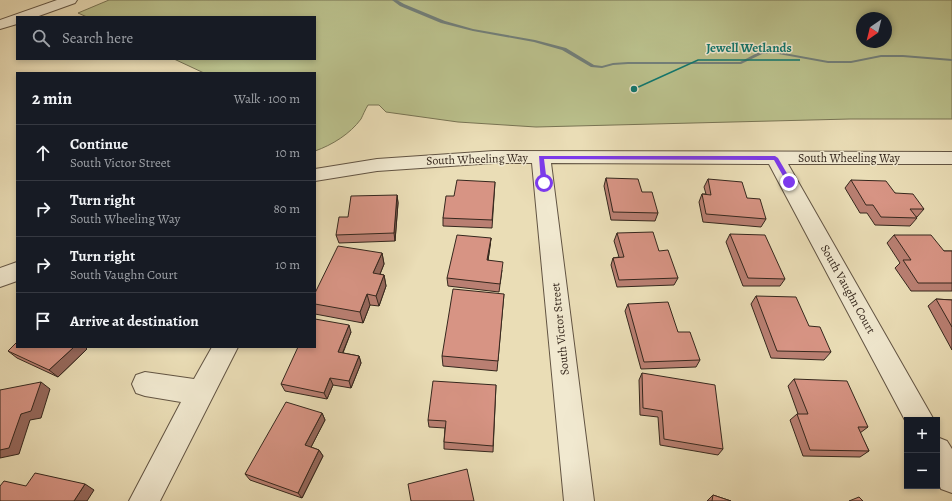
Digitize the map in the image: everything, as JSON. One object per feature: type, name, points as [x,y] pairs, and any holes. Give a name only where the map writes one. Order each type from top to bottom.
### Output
[{"type":"street","points":[[26,16],[70,0]]},
{"type":"street","points":[[0,25],[16,19]]},
{"type":"street","name":"South Wheeling Way","points":[[316,175],[371,166],[435,160],[494,157],[952,158]]},
{"type":"street","name":"South Victor Street","points":[[541,157],[579,501]]},
{"type":"street","name":"South Vaughn Court","points":[[775,158],[918,417]]},
{"type":"street","points":[[0,278],[16,271]]},
{"type":"street","points":[[144,501],[224,348]]},
{"type":"street","points":[[145,384],[201,393]]},
{"type":"street","points":[[938,453],[952,478]]},
{"type":"green space","points":[[109,0],[952,0],[952,119],[850,119],[536,127],[458,122],[386,112],[379,105],[368,105],[361,119],[352,129],[328,146],[316,151],[316,72],[202,72],[176,60],[316,60],[316,16],[85,16],[78,13]]},
{"type":"building","points":[[606,178],[638,179],[642,192],[652,192],[658,213],[613,212]]},
{"type":"building","points":[[708,179],[742,182],[747,198],[760,199],[766,219],[706,214],[702,194],[711,195]]},
{"type":"building","points":[[457,180],[495,182],[492,220],[443,218],[446,196],[454,196]]},
{"type":"building","points":[[851,180],[886,181],[895,193],[913,194],[924,209],[910,209],[917,218],[881,217],[873,205],[866,205]]},
{"type":"building","points":[[397,195],[394,233],[336,235],[339,217],[348,217],[351,196]]},
{"type":"building","points":[[653,232],[659,251],[668,250],[678,278],[619,280],[613,258],[624,257],[617,233]]},
{"type":"building","points":[[730,234],[765,235],[785,279],[748,278]]},
{"type":"building","points":[[457,235],[491,238],[487,260],[503,262],[500,284],[447,278]]},
{"type":"building","points":[[894,235],[931,235],[944,251],[952,251],[952,283],[918,283],[903,260],[911,260]]},
{"type":"building","points":[[338,246],[382,253],[373,273],[384,275],[376,296],[367,294],[360,312],[316,304],[316,291]]},
{"type":"building","points":[[453,289],[504,294],[498,361],[442,356]]},
{"type":"building","points":[[756,296],[796,297],[809,326],[820,327],[831,352],[777,351]]},
{"type":"building","points":[[936,299],[952,300],[952,327]]},
{"type":"building","points":[[668,302],[678,332],[690,332],[700,360],[644,362],[628,304]]},
{"type":"building","points":[[316,319],[349,325],[338,352],[359,356],[349,381],[330,378],[324,393],[281,384],[298,348],[316,348]]},
{"type":"building","points":[[16,343],[16,348],[73,348],[49,370],[8,351]]},
{"type":"building","points":[[642,373],[715,385],[723,449],[664,439],[662,411],[643,408]]},
{"type":"building","points":[[794,379],[847,381],[868,427],[858,427],[869,451],[810,450],[797,414],[808,414]]},
{"type":"building","points":[[433,381],[496,385],[493,446],[444,442],[446,421],[428,420]]},
{"type":"building","points":[[41,382],[31,411],[21,414],[9,448],[0,450],[0,390]]},
{"type":"building","points":[[286,402],[322,413],[305,445],[319,450],[298,493],[245,474]]},
{"type":"building","points":[[467,469],[474,501],[411,501],[408,484]]},
{"type":"building","points":[[35,473],[85,484],[74,501],[0,501],[0,486],[4,481],[26,486]]},
{"type":"building","points":[[713,495],[731,501],[712,501]]},
{"type":"building","points":[[859,497],[863,501],[849,501]]},
{"type":"waterway","points":[[394,0],[402,5],[443,22],[473,30],[535,41],[564,49],[593,66],[602,67],[613,64],[628,63],[741,63],[761,53],[773,52],[828,62],[851,62],[881,56],[903,56],[952,60]]},
{"type":"place","name":"Jewell Wetlands","points":[[634,89]]},
{"type":"route","points":[[544,183],[541,157],[775,158],[789,182]]}]
